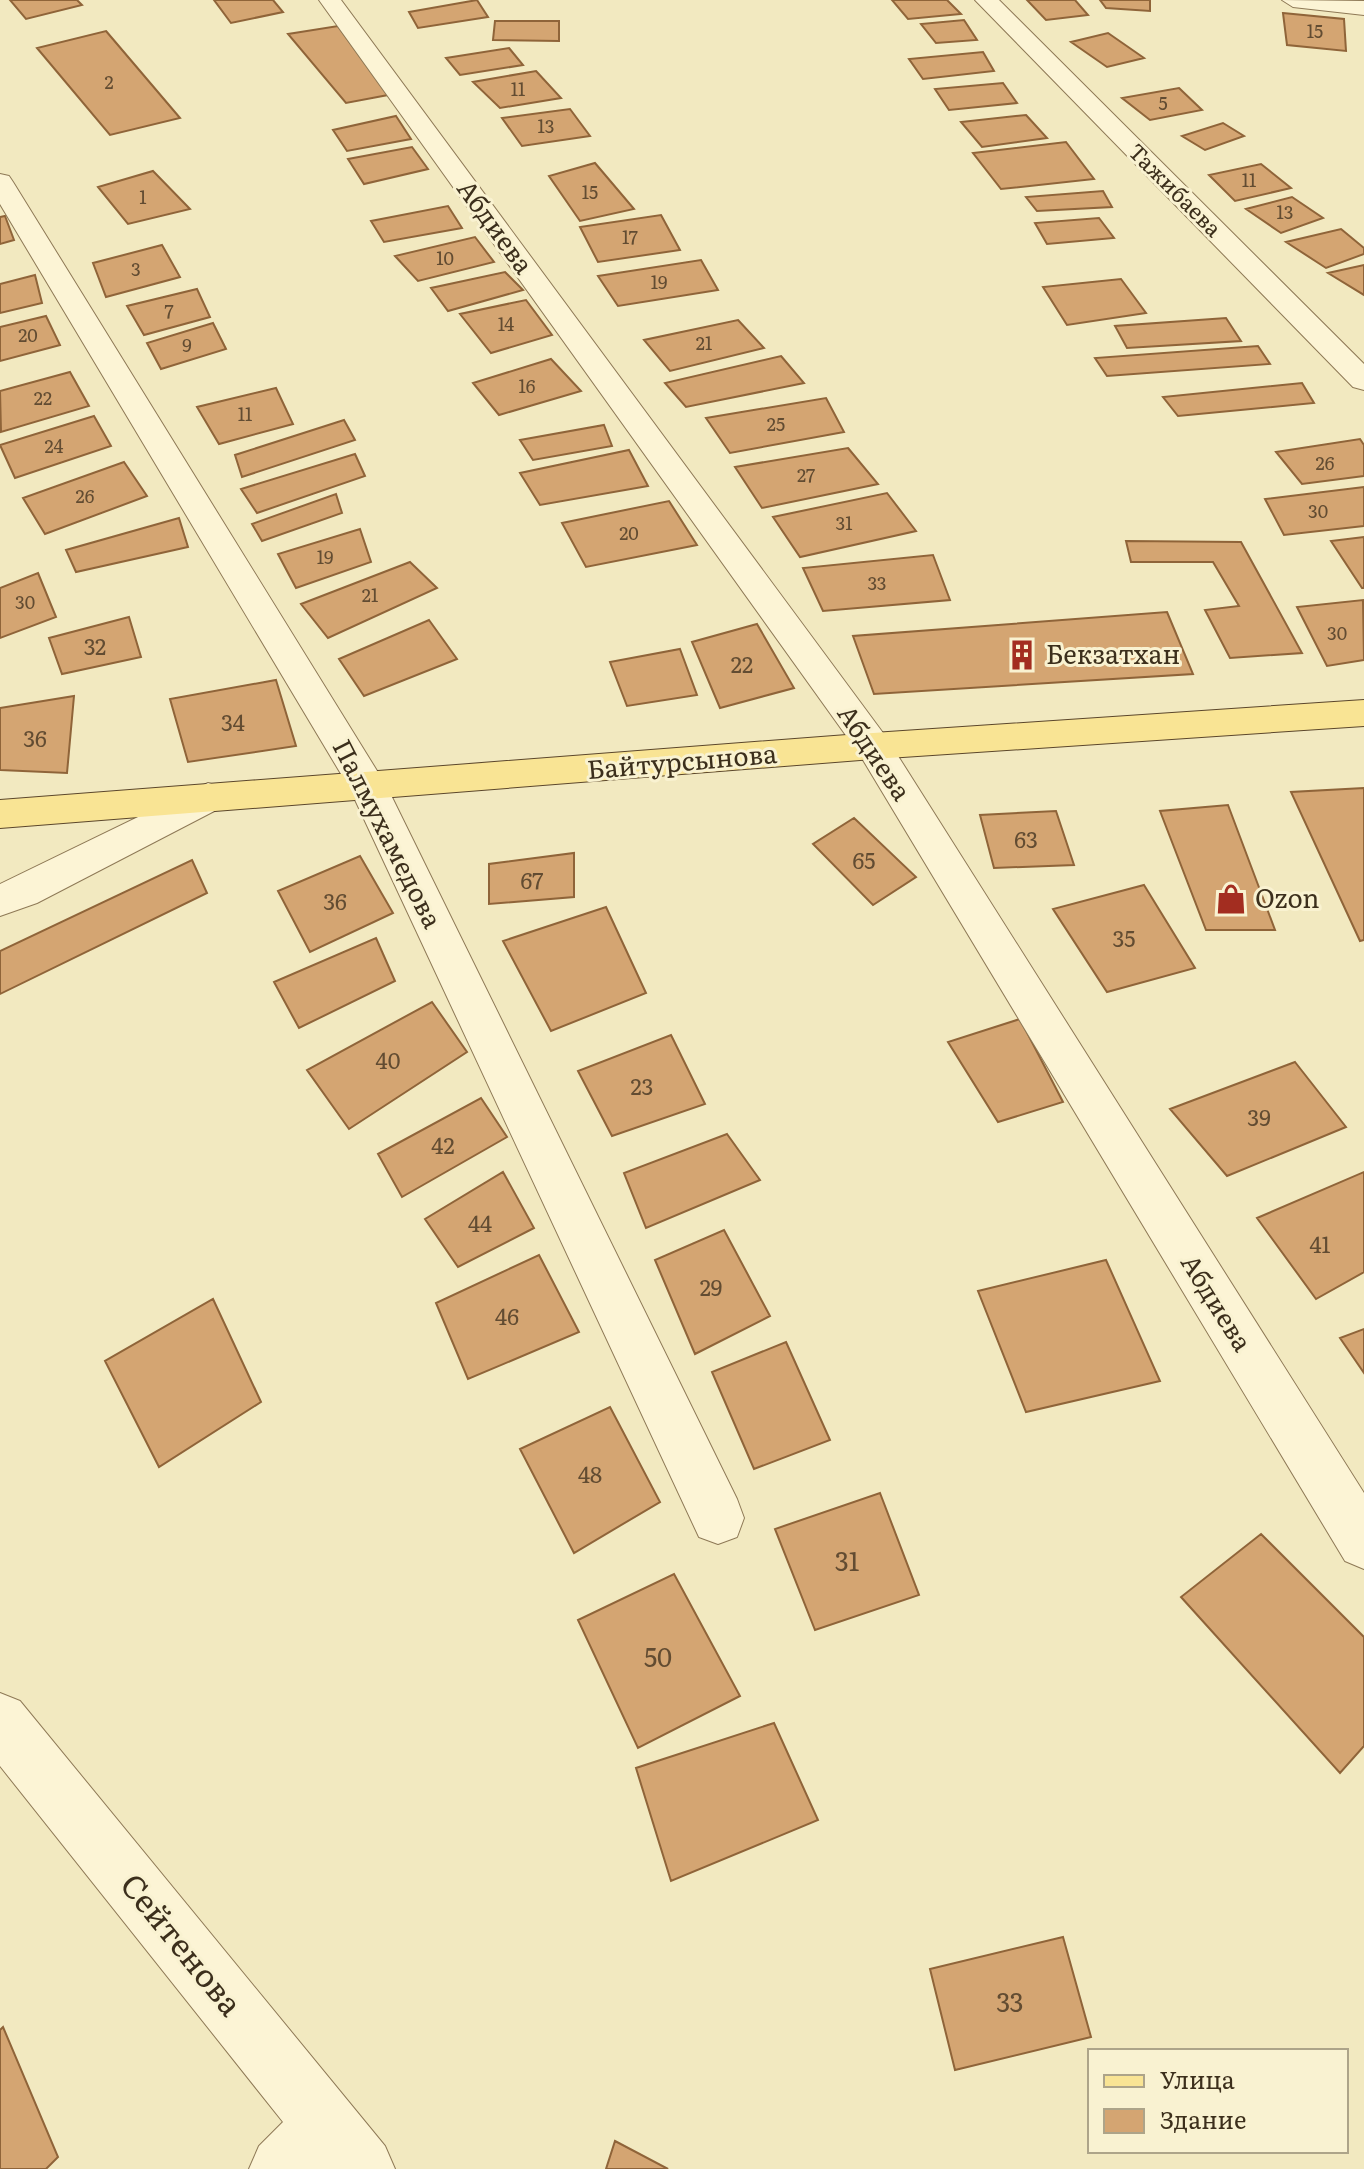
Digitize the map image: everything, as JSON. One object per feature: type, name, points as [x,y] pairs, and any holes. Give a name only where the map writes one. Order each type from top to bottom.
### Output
[{"type":"main road","name":"Байтурсынова","points":[[0,814],[873,746],[1364,713]]},
{"type":"street","name":"Абдиева","points":[[330,0],[873,746],[1364,1542]]},
{"type":"street","name":"Тажибаева","points":[[986,0],[1364,381]]},
{"type":"street","points":[[1293,0],[1364,8]]},
{"type":"street","name":"Палмухамедова","points":[[0,182],[368,787],[718,1518]]},
{"type":"street","points":[[0,900],[23,892],[208,797]]},
{"type":"street","name":"Сейтенова","points":[[0,1721],[344,2146]]},
{"type":"street","points":[[282,2169],[344,2146]]},
{"type":"building","points":[[10,0],[77,0],[82,5],[26,19]]},
{"type":"building","points":[[214,0],[273,0],[283,12],[231,23]]},
{"type":"building","points":[[477,0],[488,17],[418,28],[409,12]]},
{"type":"building","points":[[892,0],[947,0],[961,14],[908,19]]},
{"type":"building","points":[[1027,0],[1075,0],[1088,15],[1046,20]]},
{"type":"building","points":[[1100,0],[1150,0],[1150,11],[1106,8]]},
{"type":"building","points":[[1283,13],[1344,19],[1346,51],[1287,45]]},
{"type":"building","points":[[964,20],[977,40],[936,43],[921,24]]},
{"type":"building","points":[[495,21],[559,21],[559,41],[493,40]]},
{"type":"building","points":[[338,26],[388,95],[346,103],[288,34]]},
{"type":"building","points":[[106,31],[180,118],[110,135],[37,48]]},
{"type":"building","points":[[1108,33],[1144,58],[1107,67],[1071,42]]},
{"type":"building","points":[[509,48],[523,65],[460,75],[446,58]]},
{"type":"building","points":[[983,52],[994,71],[923,79],[909,59]]},
{"type":"building","points":[[536,71],[561,98],[500,108],[473,82]]},
{"type":"building","points":[[1003,83],[1017,103],[949,110],[935,89]]},
{"type":"building","points":[[1179,88],[1202,110],[1150,120],[1122,98]]},
{"type":"building","points":[[570,109],[590,136],[522,146],[502,118]]},
{"type":"building","points":[[1026,115],[1047,138],[982,147],[961,122]]},
{"type":"building","points":[[396,116],[411,139],[347,151],[333,130]]},
{"type":"building","points":[[1223,123],[1244,136],[1205,150],[1182,136]]},
{"type":"building","points":[[1066,142],[1094,179],[1001,189],[973,153]]},
{"type":"building","points":[[412,147],[428,169],[364,184],[348,159]]},
{"type":"building","points":[[595,163],[634,209],[580,221],[549,176]]},
{"type":"building","points":[[1261,164],[1291,188],[1235,201],[1209,175]]},
{"type":"building","points":[[153,171],[190,209],[128,224],[98,187]]},
{"type":"building","points":[[1103,191],[1112,207],[1037,211],[1026,197]]},
{"type":"building","points":[[1292,197],[1323,218],[1281,233],[1246,209]]},
{"type":"building","points":[[448,206],[462,228],[384,242],[371,221]]},
{"type":"building","points":[[661,215],[680,250],[598,262],[580,227]]},
{"type":"building","points":[[5,216],[14,240],[0,244],[0,217]]},
{"type":"building","points":[[1099,218],[1114,238],[1047,244],[1035,223]]},
{"type":"building","points":[[1341,229],[1364,248],[1364,254],[1326,268],[1286,242]]},
{"type":"building","points":[[475,237],[494,262],[418,281],[395,256]]},
{"type":"building","points":[[162,245],[180,277],[106,297],[93,263]]},
{"type":"building","points":[[701,260],[718,290],[618,306],[598,276]]},
{"type":"building","points":[[1364,265],[1364,295],[1328,273]]},
{"type":"building","points":[[505,272],[523,290],[448,311],[431,288]]},
{"type":"building","points":[[35,275],[42,303],[0,313],[0,284]]},
{"type":"building","points":[[1121,279],[1146,313],[1067,325],[1043,287]]},
{"type":"building","points":[[197,289],[210,317],[144,335],[127,306]]},
{"type":"building","points":[[526,300],[552,335],[491,353],[460,314]]},
{"type":"building","points":[[46,316],[60,345],[0,361],[0,327]]},
{"type":"building","points":[[1226,318],[1241,341],[1127,348],[1115,326]]},
{"type":"building","points":[[738,320],[764,348],[670,371],[644,340]]},
{"type":"building","points":[[213,323],[226,349],[161,369],[147,343]]},
{"type":"building","points":[[1258,346],[1270,364],[1107,376],[1095,358]]},
{"type":"building","points":[[781,356],[804,383],[686,407],[665,383]]},
{"type":"building","points":[[551,359],[581,391],[499,415],[473,383]]},
{"type":"building","points":[[70,372],[89,406],[1,432],[0,391]]},
{"type":"building","points":[[1302,383],[1314,403],[1178,416],[1163,397]]},
{"type":"building","points":[[276,388],[293,424],[219,444],[197,407]]},
{"type":"building","points":[[826,398],[844,432],[730,453],[706,418]]},
{"type":"building","points":[[94,416],[111,446],[15,478],[0,445]]},
{"type":"building","points":[[344,420],[355,440],[242,477],[235,455]]},
{"type":"building","points":[[604,425],[612,446],[533,460],[520,440]]},
{"type":"building","points":[[1360,439],[1364,445],[1364,476],[1302,484],[1276,452]]},
{"type":"building","points":[[848,448],[878,484],[762,508],[735,467]]},
{"type":"building","points":[[629,450],[648,486],[540,505],[520,473]]},
{"type":"building","points":[[355,454],[365,476],[257,513],[241,489]]},
{"type":"building","points":[[124,462],[147,496],[45,534],[23,498]]},
{"type":"building","points":[[1364,487],[1364,526],[1284,535],[1265,499]]},
{"type":"building","points":[[887,493],[916,531],[800,557],[773,517]]},
{"type":"building","points":[[336,494],[342,513],[262,541],[252,524]]},
{"type":"building","points":[[669,501],[697,545],[586,567],[562,523]]},
{"type":"building","points":[[179,518],[188,547],[76,572],[66,550]]},
{"type":"building","points":[[360,529],[371,562],[296,588],[278,554]]},
{"type":"building","points":[[1364,537],[1364,588],[1362,588],[1331,541]]},
{"type":"building","points":[[1126,541],[1241,542],[1302,653],[1230,658],[1205,610],[1239,606],[1213,562],[1131,562]]},
{"type":"building","points":[[933,555],[950,600],[823,611],[803,568]]},
{"type":"building","points":[[410,562],[437,588],[328,638],[301,604]]},
{"type":"building","points":[[38,573],[56,617],[0,638],[0,588]]},
{"type":"building","points":[[1363,600],[1364,660],[1327,666],[1297,607]]},
{"type":"building","name":"Бекзатхан","points":[[1167,612],[1193,674],[874,694],[853,636]]},
{"type":"building","points":[[129,617],[141,657],[62,674],[49,638]]},
{"type":"building","points":[[429,620],[457,659],[364,696],[339,659]]},
{"type":"building","points":[[757,624],[794,688],[720,708],[692,642]]},
{"type":"building","points":[[680,649],[697,695],[627,706],[610,662]]},
{"type":"building","points":[[276,680],[296,746],[188,762],[170,699]]},
{"type":"building","points":[[74,696],[67,773],[0,770],[0,708]]},
{"type":"building","points":[[1364,788],[1364,940],[1360,941],[1291,792]]},
{"type":"building","points":[[1228,805],[1275,930],[1206,930],[1160,811]]},
{"type":"building","points":[[1056,811],[1074,865],[994,868],[980,815]]},
{"type":"building","points":[[854,818],[916,877],[873,905],[813,844]]},
{"type":"building","points":[[574,853],[574,897],[489,904],[489,864]]},
{"type":"building","points":[[360,856],[393,913],[310,952],[278,891]]},
{"type":"building","points":[[192,860],[207,893],[0,994],[0,951]]},
{"type":"building","points":[[1144,885],[1195,968],[1107,992],[1053,909]]},
{"type":"building","points":[[606,907],[646,993],[551,1031],[503,941]]},
{"type":"building","points":[[376,938],[395,981],[299,1028],[274,982]]},
{"type":"building","points":[[432,1002],[467,1052],[349,1129],[307,1070]]},
{"type":"building","points":[[1020,1019],[1063,1102],[998,1122],[948,1042]]},
{"type":"building","points":[[671,1035],[705,1104],[612,1136],[578,1071]]},
{"type":"building","points":[[1295,1062],[1346,1127],[1227,1176],[1170,1109]]},
{"type":"building","points":[[481,1098],[507,1137],[402,1197],[378,1154]]},
{"type":"building","points":[[727,1134],[760,1180],[646,1228],[624,1173]]},
{"type":"building","points":[[503,1172],[534,1228],[458,1267],[425,1219]]},
{"type":"building","points":[[1364,1172],[1364,1272],[1316,1299],[1257,1218]]},
{"type":"building","points":[[724,1230],[770,1316],[695,1354],[655,1260]]},
{"type":"building","points":[[539,1255],[579,1332],[468,1379],[436,1303]]},
{"type":"building","points":[[1106,1260],[1160,1381],[1026,1412],[978,1291]]},
{"type":"building","points":[[213,1299],[261,1402],[159,1467],[105,1361]]},
{"type":"building","points":[[1364,1329],[1364,1373],[1340,1338]]},
{"type":"building","points":[[786,1342],[830,1440],[754,1469],[712,1372]]},
{"type":"building","points":[[610,1407],[660,1502],[574,1553],[520,1449]]},
{"type":"building","points":[[880,1493],[919,1595],[815,1630],[775,1529]]},
{"type":"building","points":[[1261,1534],[1364,1637],[1364,1746],[1340,1773],[1181,1597]]},
{"type":"building","points":[[674,1574],[740,1696],[638,1748],[578,1620]]},
{"type":"building","points":[[774,1723],[818,1820],[671,1881],[636,1768]]},
{"type":"building","points":[[1063,1937],[1091,2037],[955,2070],[930,1969]]},
{"type":"building","points":[[3,2027],[58,2157],[46,2169],[0,2169],[0,2030]]},
{"type":"building","points":[[615,2141],[668,2169],[606,2169]]},
{"type":"place","name":"Бекзатхан","points":[[1022,655]]},
{"type":"place","name":"Ozon","points":[[1231,899]]}]
